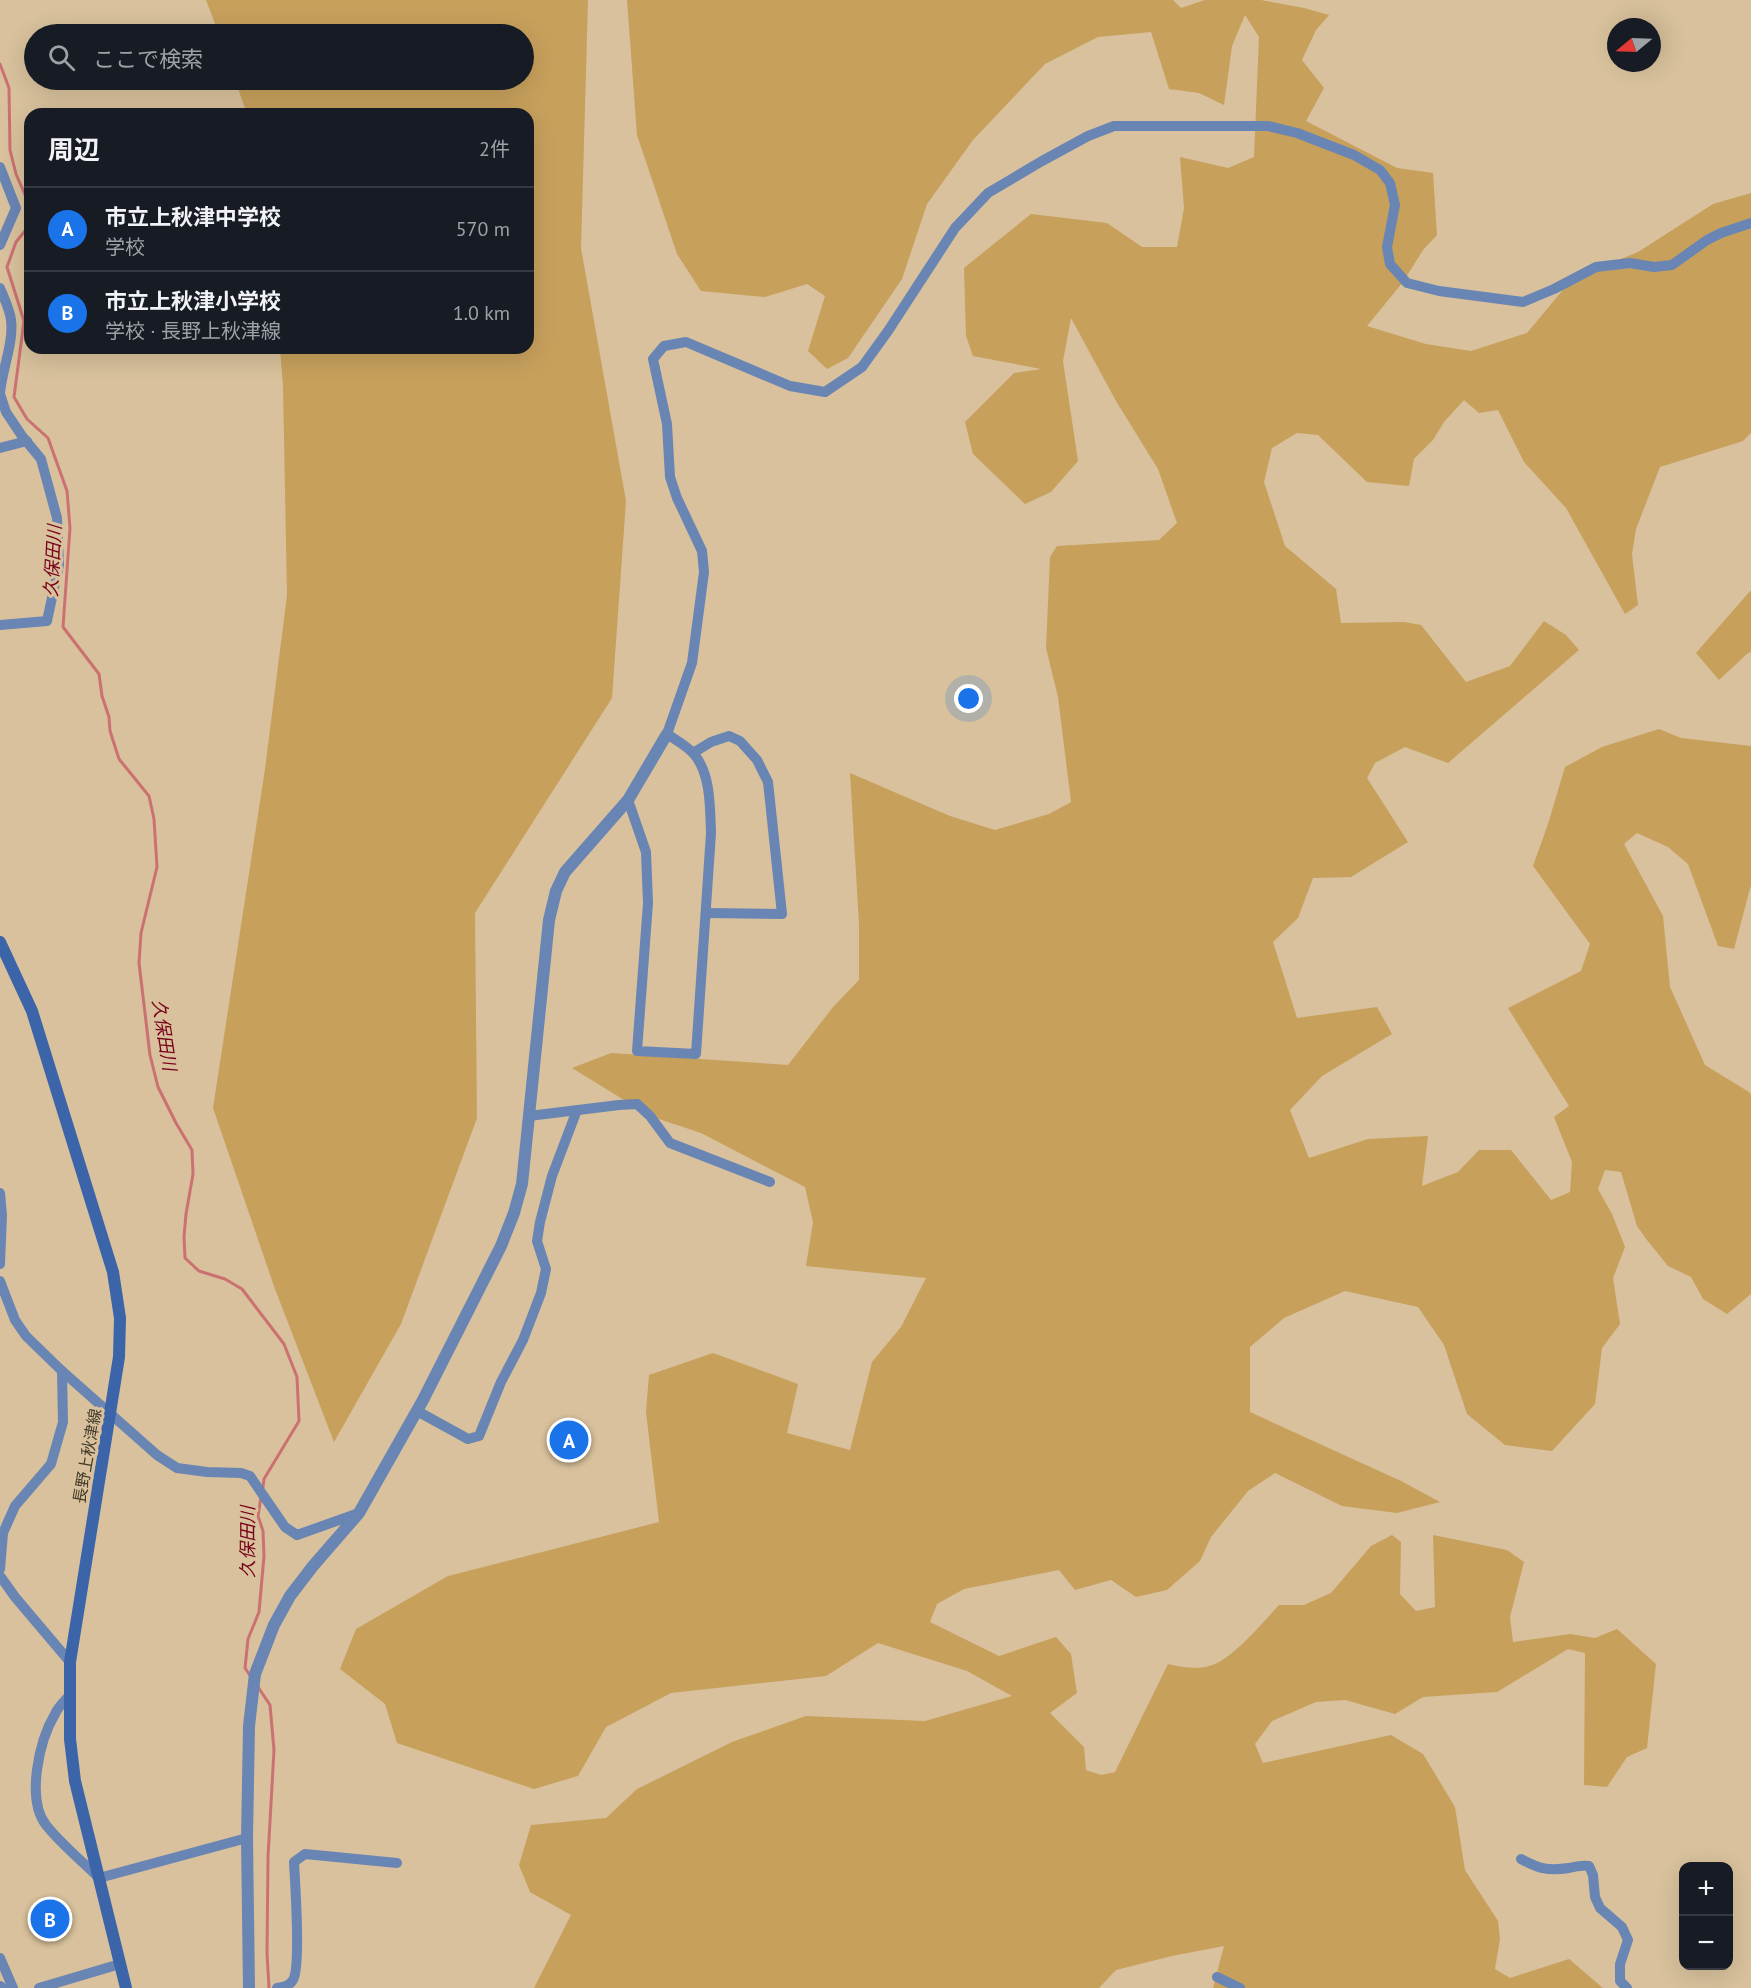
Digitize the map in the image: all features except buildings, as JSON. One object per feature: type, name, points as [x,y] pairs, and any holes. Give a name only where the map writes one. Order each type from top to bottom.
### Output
[{"type":"main road","name":"長野上秋津線","points":[[0,942],[32,1011],[113,1272],[120,1318],[119,1357],[70,1662],[69,1696],[70,1739],[75,1781],[126,1988]]},
{"type":"street","points":[[249,1988],[247,1838],[249,1726],[255,1674],[274,1625],[290,1596],[359,1513],[417,1411],[501,1246],[522,1184],[549,920],[556,891],[565,872],[628,800],[667,734],[692,663],[703,590],[702,551],[670,477],[667,424],[653,360],[656,354],[664,346],[686,342],[790,386],[825,392],[862,367],[956,228],[987,193],[1042,160],[1088,136],[1114,126],[1268,126],[1297,133],[1354,155],[1380,170],[1390,183],[1395,205],[1387,247],[1390,264],[1407,283],[1439,291],[1523,302],[1596,267],[1630,263],[1654,267],[1671,265],[1707,240],[1751,223]]},
{"type":"street","points":[[0,167],[16,208],[0,245]]},
{"type":"street","points":[[0,288],[11,320],[11,341],[2,373],[0,393],[6,412],[41,459],[57,518],[59,565],[47,621],[0,625]]},
{"type":"street","points":[[0,448],[27,441]]},
{"type":"street","points":[[628,800],[646,852],[648,903],[638,1051],[696,1054],[711,833],[710,807],[707,783],[699,762],[693,753],[667,734]]},
{"type":"street","points":[[693,753],[711,742],[729,736],[740,741],[757,760],[768,782],[782,914],[706,913]]},
{"type":"street","points":[[529,1116],[637,1104],[651,1116],[670,1143],[770,1182]]},
{"type":"street","points":[[417,1411],[468,1439],[479,1436],[501,1382],[524,1340],[541,1293],[546,1269],[537,1241],[540,1222],[552,1176],[577,1110]]},
{"type":"street","points":[[0,1193],[2,1215],[0,1264]]},
{"type":"street","points":[[0,1281],[15,1320],[26,1336],[111,1415],[157,1455],[177,1468],[241,1473],[250,1476],[285,1527],[297,1535],[359,1513]]},
{"type":"street","points":[[0,1569],[3,1533],[15,1506],[51,1464],[63,1422],[62,1371]]},
{"type":"street","points":[[0,1576],[70,1662]]},
{"type":"street","points":[[69,1696],[54,1714],[41,1751],[35,1775],[38,1807],[45,1824],[99,1878],[247,1838]]},
{"type":"street","points":[[277,1988],[288,1986],[295,1978],[297,1939],[294,1862],[304,1854],[397,1863]]},
{"type":"street","points":[[1521,1858],[1539,1868],[1555,1870],[1589,1866],[1593,1875],[1595,1897],[1600,1908],[1622,1927],[1628,1940],[1620,1964],[1620,1981],[1627,1988]]},
{"type":"street","points":[[0,1958],[13,1988]]},
{"type":"street","points":[[39,1988],[120,1964]]},
{"type":"street","points":[[1216,1977],[1240,1988]]},
{"type":"shaded area","points":[[206,0],[588,0],[581,248],[626,501],[612,698],[475,913],[477,1118],[401,1324],[334,1442],[275,1289],[213,1108],[265,769],[287,595],[280,354],[534,354],[534,108],[245,108],[239,90],[534,90],[534,24],[215,24]]},
{"type":"shaded area","points":[[627,0],[1173,0],[1181,8],[1205,0],[1261,0],[1329,15],[1316,30],[1302,60],[1324,88],[1306,121],[1397,168],[1433,173],[1437,235],[1423,250],[1403,282],[1367,326],[1426,344],[1471,351],[1527,333],[1572,279],[1638,252],[1713,204],[1751,193],[1751,433],[1743,441],[1660,467],[1636,529],[1632,554],[1638,605],[1625,614],[1566,508],[1524,462],[1498,410],[1479,413],[1464,400],[1444,422],[1433,440],[1414,459],[1409,486],[1367,482],[1318,435],[1297,433],[1272,448],[1264,482],[1285,546],[1336,589],[1341,623],[1404,622],[1421,625],[1466,682],[1510,666],[1544,621],[1566,635],[1579,650],[1448,763],[1405,747],[1375,763],[1367,778],[1408,842],[1351,877],[1313,878],[1298,918],[1273,942],[1297,1018],[1377,1007],[1392,1034],[1322,1076],[1290,1110],[1309,1158],[1368,1139],[1428,1136],[1422,1186],[1458,1172],[1479,1150],[1511,1150],[1551,1200],[1570,1192],[1572,1162],[1554,1117],[1569,1106],[1508,1008],[1581,971],[1590,944],[1533,866],[1565,767],[1602,747],[1659,729],[1681,738],[1751,746],[1751,885],[1734,949],[1718,946],[1688,864],[1668,847],[1637,833],[1624,844],[1663,916],[1670,987],[1705,1065],[1751,1095],[1751,1294],[1727,1314],[1703,1299],[1691,1277],[1668,1266],[1637,1226],[1621,1172],[1605,1170],[1598,1189],[1612,1214],[1625,1247],[1613,1278],[1620,1324],[1602,1348],[1595,1404],[1552,1451],[1505,1445],[1467,1414],[1444,1345],[1418,1307],[1345,1291],[1284,1318],[1250,1347],[1250,1412],[1401,1481],[1440,1502],[1397,1513],[1342,1506],[1275,1473],[1248,1491],[1211,1537],[1200,1561],[1167,1590],[1136,1597],[1111,1580],[1075,1590],[1059,1570],[964,1589],[937,1604],[930,1622],[999,1656],[1056,1637],[1071,1654],[1077,1693],[1050,1713],[1084,1747],[1086,1770],[1101,1775],[1115,1772],[1168,1664],[1199,1668],[1218,1663],[1237,1649],[1279,1605],[1304,1605],[1331,1593],[1371,1546],[1392,1535],[1401,1542],[1400,1594],[1416,1611],[1435,1607],[1433,1535],[1507,1550],[1524,1562],[1510,1617],[1513,1642],[1570,1634],[1595,1638],[1617,1629],[1656,1664],[1647,1748],[1627,1757],[1607,1787],[1584,1785],[1585,1653],[1568,1649],[1497,1692],[1423,1697],[1395,1714],[1345,1700],[1316,1702],[1272,1721],[1255,1744],[1263,1763],[1391,1735],[1423,1754],[1455,1807],[1465,1870],[1498,1921],[1500,1939],[1495,1969],[1510,1978],[1569,1959],[1603,1988],[1213,1988],[1224,1946],[1116,1970],[1099,1988],[534,1988],[571,1915],[530,1892],[519,1865],[531,1825],[606,1818],[637,1789],[732,1742],[806,1716],[925,1721],[1012,1696],[967,1671],[878,1643],[826,1676],[671,1693],[606,1727],[578,1776],[534,1789],[397,1743],[385,1704],[340,1669],[356,1629],[448,1576],[659,1522],[646,1412],[649,1375],[713,1353],[798,1384],[787,1433],[850,1450],[872,1362],[901,1327],[926,1278],[806,1266],[813,1222],[805,1187],[701,1133],[650,1116],[572,1068],[611,1053],[788,1065],[833,1007],[859,980],[859,924],[850,773],[950,816],[995,830],[1049,814],[1071,802],[1058,697],[1046,648],[1050,557],[1057,546],[1159,540],[1177,523],[1158,469],[1116,401],[1071,318],[1063,361],[1078,461],[1051,492],[1025,504],[973,454],[965,422],[1014,373],[1041,369],[973,356],[966,336],[964,268],[1031,214],[1107,223],[1142,247],[1177,247],[1184,208],[1180,157],[1228,168],[1254,157],[1259,37],[1245,15],[1232,46],[1224,105],[1199,93],[1169,89],[1151,32],[1098,37],[1045,64],[973,140],[927,204],[902,279],[848,358],[827,369],[808,351],[825,296],[807,284],[765,297],[701,291],[677,254],[637,135]]},
{"type":"shaded area","points":[[1751,590],[1751,652],[1719,680],[1696,653]]},
{"type":"waterway","name":"久保田川","points":[[0,64],[9,88],[10,150],[16,174],[24,192]]},
{"type":"waterway","name":"久保田川","points":[[24,232],[16,242],[7,267],[24,321]]},
{"type":"waterway","name":"久保田川","points":[[24,321],[14,397],[27,419],[48,438],[67,491],[70,528],[63,627],[99,674],[110,731],[119,759],[149,796],[154,819],[157,867],[141,933],[139,963],[150,1055],[158,1087],[192,1150],[193,1174],[186,1214],[185,1258],[199,1271],[225,1279],[242,1289],[284,1344],[297,1377],[299,1421],[264,1479],[263,1487]]},
{"type":"waterway","name":"久保田川","points":[[251,1677],[245,1668],[248,1639],[259,1612],[264,1556],[263,1531],[258,1516],[261,1497]]},
{"type":"waterway","name":"久保田川","points":[[258,1687],[270,1705],[274,1750],[268,1857],[269,1988]]},
{"type":"place","name":"市立上秋津中学校","points":[[569,1440]]},
{"type":"place","name":"市立上秋津小学校","points":[[50,1919]]}]
